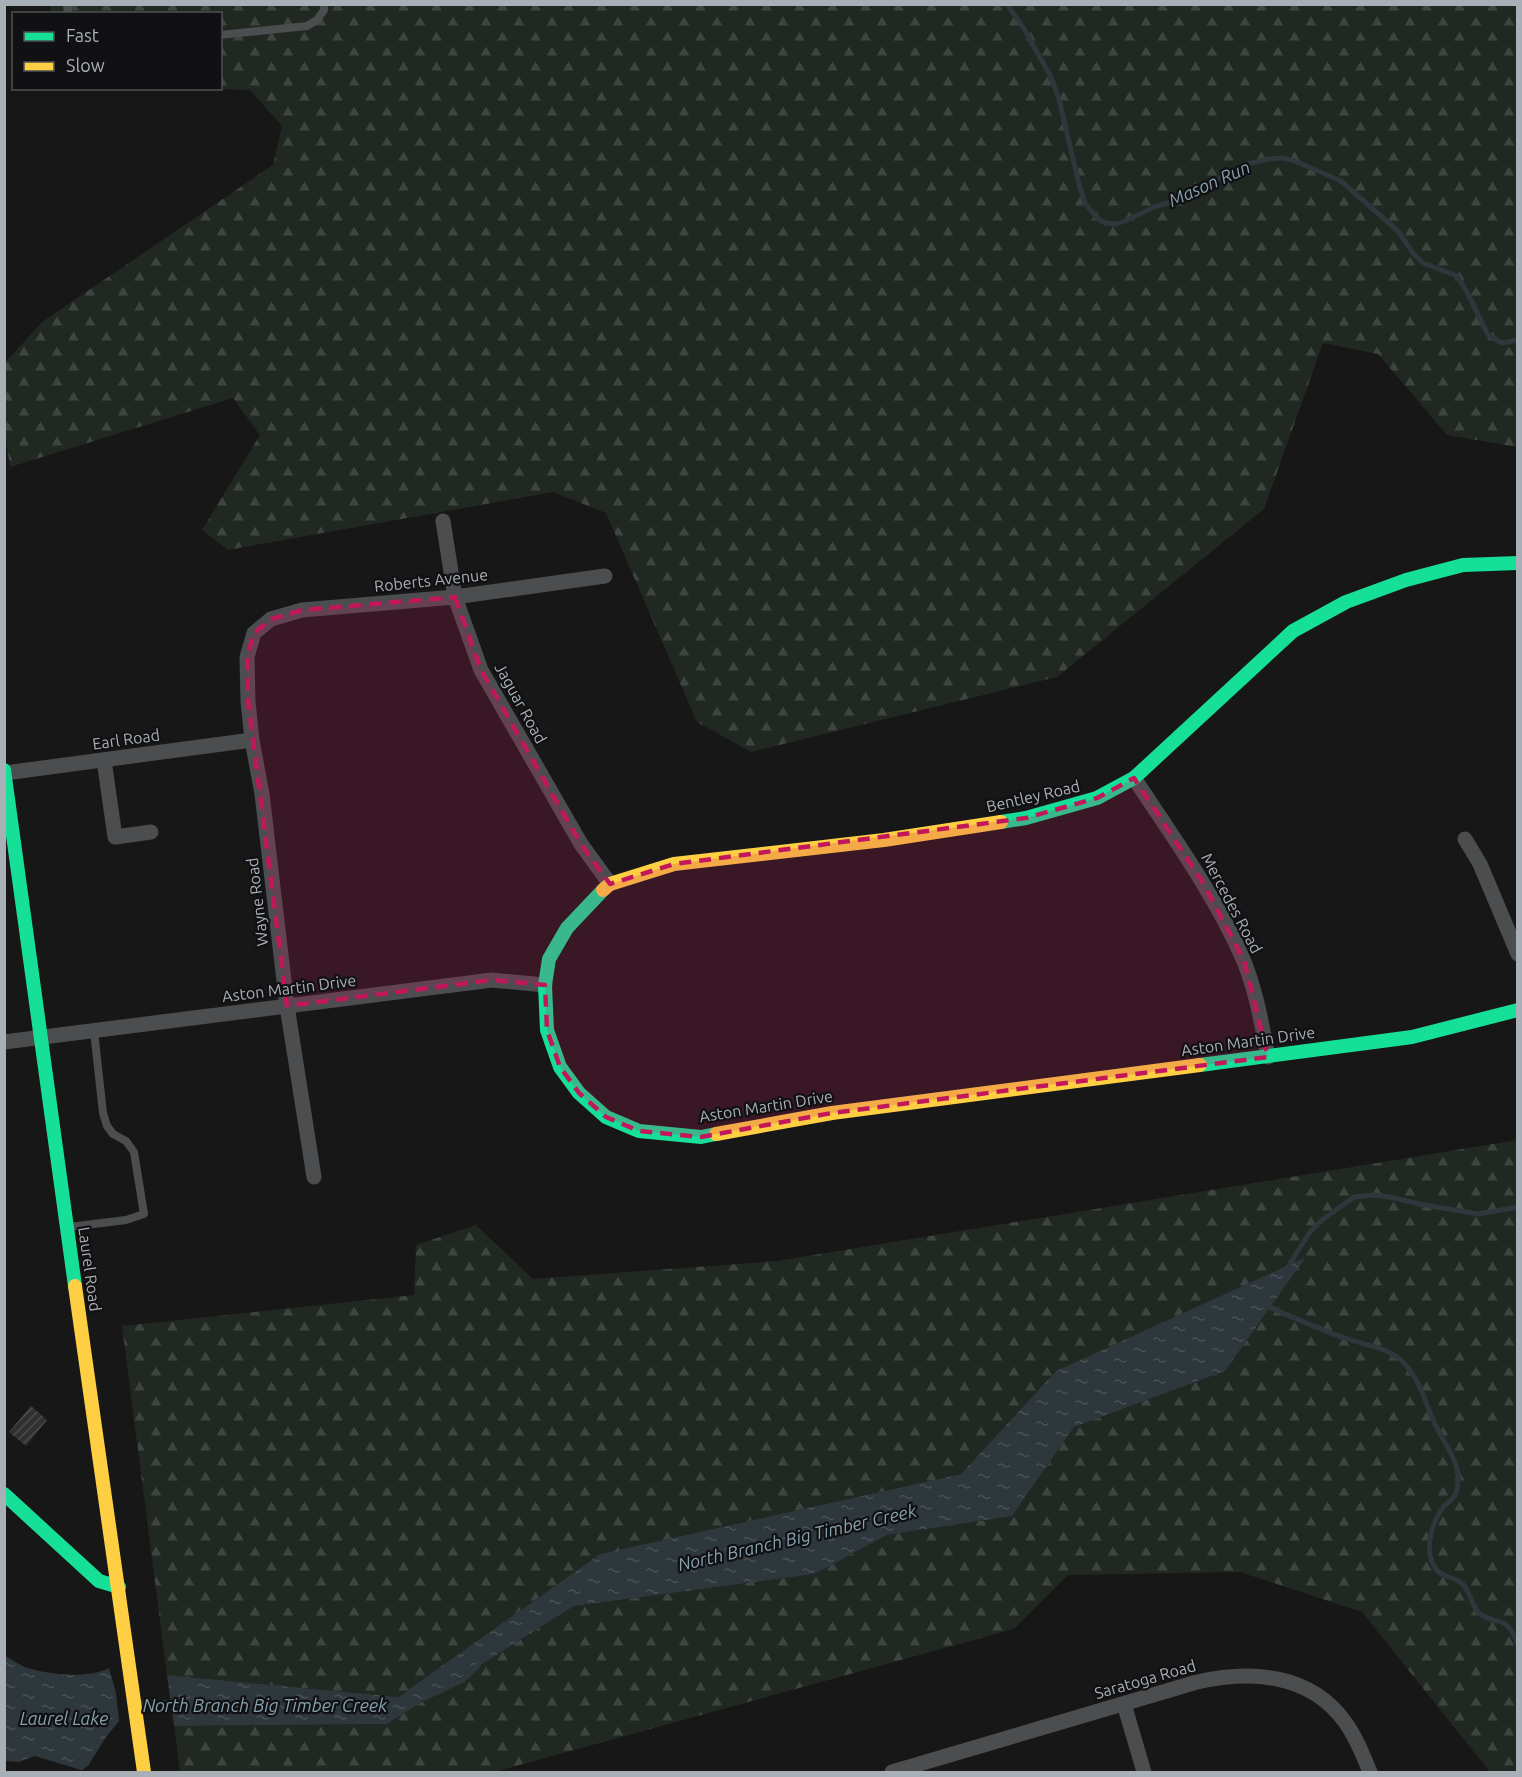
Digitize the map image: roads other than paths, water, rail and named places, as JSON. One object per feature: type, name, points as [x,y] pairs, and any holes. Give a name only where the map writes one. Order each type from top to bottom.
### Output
[{"type":"street","name":"Jaguar Road","points":[[443,522],[455,597],[481,670],[581,844],[610,884]]},
{"type":"street","name":"Bentley Road","points":[[545,985],[549,959],[567,928],[610,884],[674,864],[884,840],[1026,818],[1097,798],[1134,778],[1293,631],[1347,602],[1406,580],[1463,565],[1518,563]]},
{"type":"street","name":"Roberts Avenue","points":[[263,626],[271,619],[302,610],[455,597],[605,576]]},
{"type":"street","name":"Wayne Road","points":[[263,626],[254,633],[248,657],[248,701],[252,740],[262,794],[287,1006],[314,1177]]},
{"type":"street","name":"Earl Road","points":[[5,771],[252,740]]},
{"type":"street","points":[[104,760],[115,837],[151,832]]},
{"type":"street","name":"Laurel Road","points":[[5,771],[10,855],[67,1227],[144,1773]]},
{"type":"street","name":"Mercedes Road","points":[[1134,778],[1202,881],[1244,960],[1261,1015],[1268,1057]]},
{"type":"street","points":[[1464,839],[1480,864],[1518,954]]},
{"type":"street","name":"Aston Martin Drive","points":[[4,1042],[492,980],[545,985],[548,1029],[560,1067],[579,1094],[606,1118],[639,1131],[701,1137],[832,1113],[1412,1037],[1518,1010]]},
{"type":"street","points":[[4,1494],[99,1581],[119,1587]]},
{"type":"street","name":"Saratoga Road","points":[[892,1773],[1197,1682],[1223,1676],[1247,1675],[1275,1678],[1314,1694],[1336,1711],[1353,1735],[1370,1773]]},
{"type":"street","points":[[1124,1704],[1144,1773]]},
{"type":"lane","points":[[222,35],[307,26],[317,20],[324,10],[324,4]]},
{"type":"lane","points":[[67,1227],[126,1220],[144,1214],[134,1152],[126,1141],[113,1134],[107,1126],[103,1113],[94,1031]]},
{"type":"water","points":[[1306,1257],[1225,1371],[1074,1427],[1012,1516],[887,1535],[815,1574],[574,1606],[387,1724],[174,1726],[167,1675],[398,1697],[600,1554],[961,1474],[1056,1371]]},
{"type":"water","name":"Laurel Lake","points":[[4,1655],[25,1667],[56,1674],[90,1674],[109,1668],[116,1693],[119,1721],[88,1766],[81,1770],[35,1756],[19,1762],[5,1761]]},
{"type":"waterway","name":"Mason Run","points":[[1007,4],[1051,77],[1059,99],[1080,188],[1085,203],[1098,219],[1105,223],[1116,224],[1125,221],[1154,207],[1178,200],[1248,164],[1283,158],[1295,161],[1341,181],[1398,231],[1423,263],[1457,276],[1488,335],[1502,343],[1518,340]]},
{"type":"waterway","name":"North Branch Big Timber Creek","points":[[1287,1268],[1310,1232],[1322,1220],[1354,1197],[1373,1195],[1390,1197],[1478,1214],[1518,1207]]},
{"type":"waterway","points":[[1265,1305],[1325,1331],[1390,1353],[1409,1369],[1454,1460],[1458,1476],[1455,1495],[1440,1512],[1431,1533],[1429,1548],[1432,1562],[1441,1574],[1463,1585],[1478,1612],[1509,1628],[1518,1645]]},
{"type":"waterway","name":"North Branch Big Timber Creek","points":[[425,1698],[463,1680],[478,1666]]},
{"type":"waterway","name":"North Branch Big Timber Creek","points":[[139,1703],[177,1702]]}]
